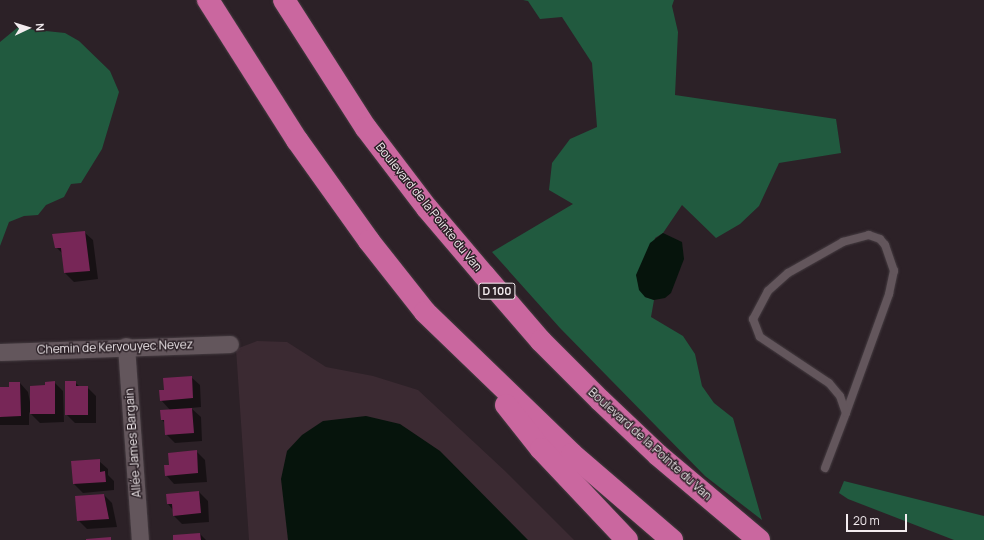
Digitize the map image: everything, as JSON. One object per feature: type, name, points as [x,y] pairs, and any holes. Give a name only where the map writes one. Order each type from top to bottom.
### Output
[{"type":"highway","points":[[208,0],[297,140],[369,241],[425,312],[541,449],[628,540]]},
{"type":"highway","name":"Boulevard de la Pointe du Van","points":[[284,0],[366,128],[427,208],[489,281],[600,400],[658,455],[759,540]]},
{"type":"highway","points":[[425,312],[572,454],[672,540]]},
{"type":"street","name":"Chemin de Kervouyec Nevez","points":[[0,352],[126,346],[230,344]]},
{"type":"street","name":"Allée James Bargain","points":[[126,346],[140,540]]},
{"type":"lane","points":[[825,468],[846,413],[889,294],[894,271],[885,245],[880,239],[869,235],[843,242],[788,273],[768,291],[753,319],[760,337],[829,383],[840,396],[846,413]]},
{"type":"shaded area","points":[[663,233],[682,242],[684,259],[671,293],[665,298],[654,300],[645,297],[639,290],[636,275],[650,243]]},
{"type":"shaded area","points":[[257,341],[287,342],[326,367],[373,376],[418,390],[505,471],[574,540],[249,540],[236,349]]},
{"type":"shaded area","points":[[366,416],[400,424],[440,451],[528,540],[288,540],[281,479],[287,451],[302,435],[323,421]]},
{"type":"green space","points":[[523,0],[674,0],[672,6],[678,32],[675,95],[836,119],[841,153],[779,163],[759,206],[740,224],[716,238],[682,205],[663,233],[655,238],[645,297],[654,300],[651,317],[683,336],[695,354],[702,386],[714,403],[733,418],[762,520],[705,476],[560,328],[492,252],[573,204],[549,190],[552,163],[570,139],[597,127],[592,63],[562,17],[540,19],[528,1]]},
{"type":"green space","points":[[17,28],[65,33],[79,41],[110,71],[119,92],[102,149],[81,183],[71,184],[64,197],[46,205],[38,215],[24,216],[9,222],[0,246],[0,42]]},
{"type":"green space","points":[[844,481],[984,516],[984,540],[954,540],[848,499],[839,493]]},
{"type":"building","points":[[85,231],[90,271],[64,273],[61,248],[55,248],[52,234]]},
{"type":"building","points":[[192,376],[193,398],[160,401],[159,390],[164,390],[163,378]]},
{"type":"building","points":[[55,381],[55,414],[30,414],[30,386],[45,385],[45,382]]},
{"type":"building","points":[[65,381],[76,381],[76,386],[88,386],[88,415],[65,415]]},
{"type":"building","points":[[9,382],[20,382],[21,416],[0,417],[0,387],[9,387]]},
{"type":"building","points":[[192,408],[194,433],[165,435],[164,420],[161,420],[160,410]]},
{"type":"building","points":[[197,450],[198,473],[165,476],[164,465],[169,465],[168,453]]},
{"type":"building","points":[[100,459],[100,472],[105,471],[106,482],[73,484],[71,461]]},
{"type":"building","points":[[199,491],[201,513],[173,516],[172,504],[167,504],[166,494]]},
{"type":"building","points":[[104,494],[109,519],[77,521],[75,496]]},
{"type":"building","points":[[200,533],[201,540],[173,540],[173,535]]},
{"type":"building","points":[[111,537],[111,540],[86,540],[86,539]]}]
